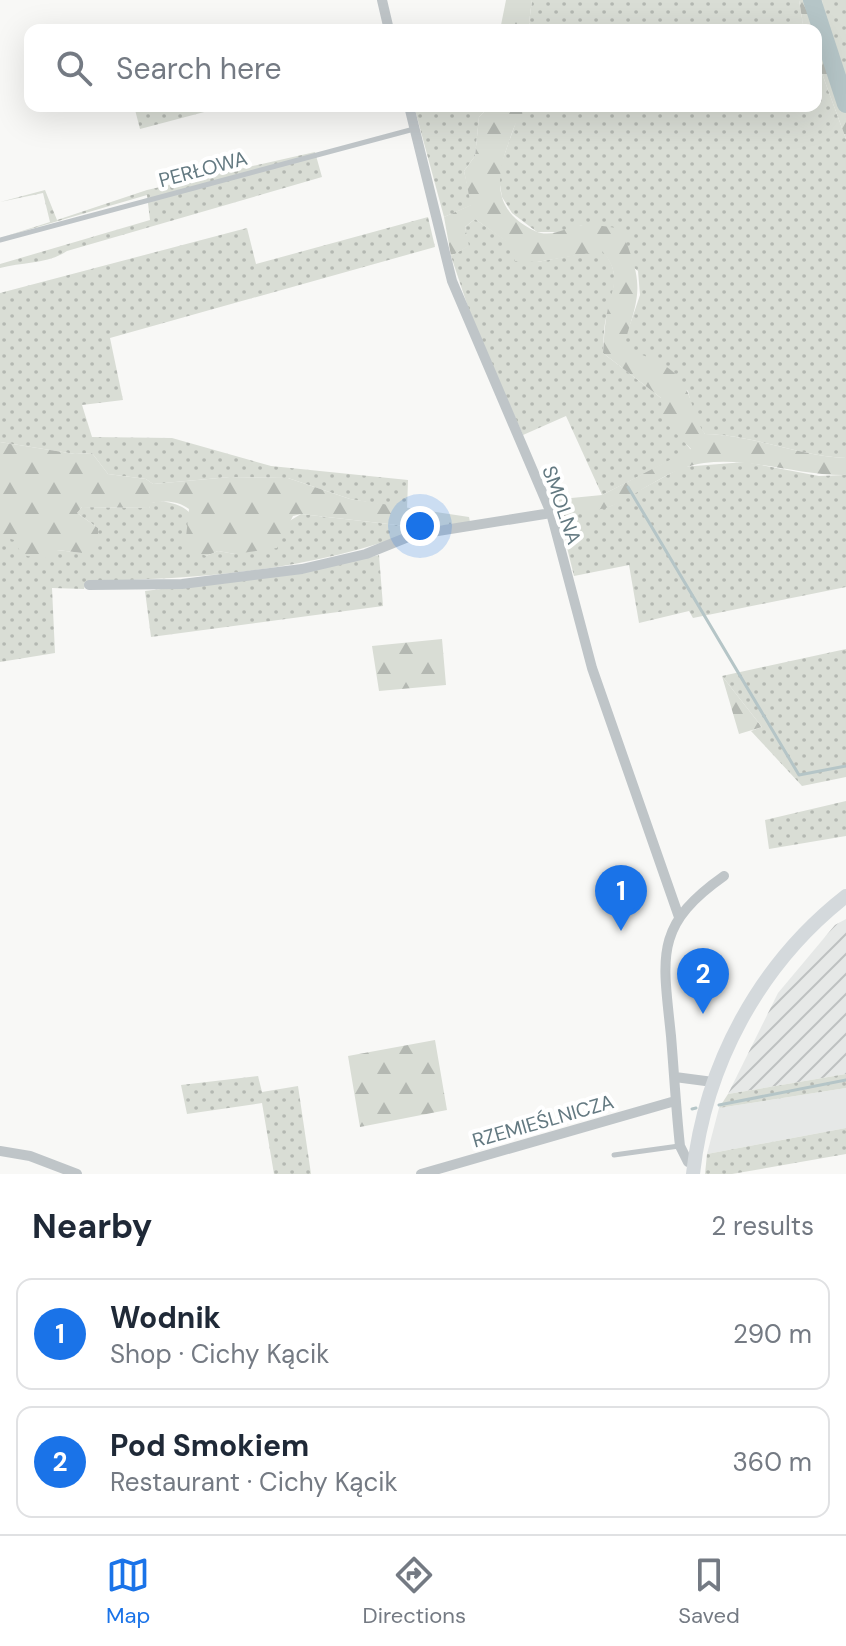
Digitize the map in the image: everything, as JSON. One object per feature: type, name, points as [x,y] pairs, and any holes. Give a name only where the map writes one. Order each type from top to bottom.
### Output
[{"type":"main road","points":[[694,1169],[713,1082],[734,1033],[764,983],[797,941],[846,896]]},
{"type":"street","points":[[382,0],[388,24]]},
{"type":"street","name":"SMOLNA","points":[[411,112],[452,281],[551,513],[592,668],[679,917]]},
{"type":"street","points":[[89,585],[182,584],[302,569],[366,554],[413,535],[551,513]]},
{"type":"street","points":[[694,1169],[680,1146],[663,974],[668,941],[679,917],[697,895],[724,876]]},
{"type":"street","points":[[675,1077],[713,1082]]},
{"type":"street","name":"RZEMIEŚLNICZA","points":[[421,1174],[675,1101]]},
{"type":"street","points":[[0,1151],[30,1156],[77,1174]]},
{"type":"lane","name":"PERŁOWA","points":[[0,240],[415,129]]},
{"type":"lane","points":[[614,1155],[680,1146]]},
{"type":"shaded area","points":[[846,919],[846,1074],[728,1094],[778,993],[835,925]]},
{"type":"shaded area","points":[[846,1088],[846,1128],[707,1154],[719,1108]]},
{"type":"green space","points":[[506,0],[532,0],[530,24],[501,24]]},
{"type":"green space","points":[[532,0],[799,0],[803,24],[530,24]]},
{"type":"green space","points":[[799,0],[822,0],[825,26],[846,87],[846,139],[822,73],[822,24],[803,24]]},
{"type":"green space","points":[[822,0],[846,0],[846,87],[825,26]]},
{"type":"green space","points":[[822,73],[846,139],[846,458],[705,434],[695,421],[688,391],[622,348],[640,295],[638,271],[582,225],[562,232],[537,232],[512,213],[502,197],[498,173],[518,116],[523,112],[822,112]]},
{"type":"green space","points":[[136,112],[204,112],[140,129]]},
{"type":"green space","points":[[416,112],[484,112],[479,117],[475,156],[464,171],[472,205],[444,217]]},
{"type":"green space","points":[[484,112],[524,112],[514,126],[500,181],[505,204],[521,223],[541,233],[554,233],[583,225],[621,229],[634,263],[637,288],[634,313],[623,348],[661,363],[677,375],[705,434],[846,458],[846,475],[740,462],[704,463],[669,474],[608,507],[559,515],[551,500],[602,495],[691,449],[662,419],[661,398],[603,353],[614,276],[609,260],[602,251],[537,262],[515,261],[507,242],[475,219],[465,227],[469,246],[451,256],[444,217],[471,205],[464,171],[475,156],[479,117]]},
{"type":"green space","points":[[315,152],[322,177],[52,258],[0,268],[0,264],[150,220],[147,195],[0,238],[50,222],[43,193],[0,202],[45,190],[57,220],[147,190]]},
{"type":"green space","points":[[428,217],[435,247],[110,338],[123,400],[82,405],[92,437],[172,438],[271,466],[408,480],[407,509],[350,499],[288,478],[230,477],[153,484],[146,479],[108,474],[92,453],[75,454],[0,442],[0,293],[247,228],[256,264]]},
{"type":"green space","points":[[475,219],[537,262],[602,250],[614,274],[603,353],[661,398],[679,435],[691,450],[602,495],[566,416],[523,435],[475,328],[451,256],[468,246],[465,227]]},
{"type":"green space","points":[[0,442],[75,454],[92,453],[108,474],[146,479],[153,484],[230,477],[288,478],[350,499],[469,517],[470,522],[423,528],[301,514],[293,516],[277,548],[235,554],[218,551],[206,556],[185,547],[189,509],[181,504],[152,503],[149,508],[82,507],[77,513],[98,528],[98,540],[82,553],[57,550],[44,559],[22,555],[14,540],[5,537],[0,530]]},
{"type":"green space","points":[[745,462],[819,476],[846,475],[846,587],[693,618],[689,611],[639,623],[629,565],[574,576],[559,515],[611,506],[682,467]]},
{"type":"green space","points":[[151,503],[173,503],[189,512],[206,556],[218,551],[235,554],[301,514],[423,528],[341,554],[257,570],[172,578],[86,581],[84,589],[52,588],[55,653],[0,662],[0,530],[57,550],[82,553],[98,528],[77,513],[82,507],[149,508]]},
{"type":"green space","points":[[379,555],[383,606],[151,637],[145,591],[307,571]]},
{"type":"green space","points":[[442,639],[446,685],[379,691],[372,646]]},
{"type":"green space","points":[[846,649],[846,777],[802,786],[751,731],[762,727],[722,676]]},
{"type":"green space","points":[[722,676],[762,727],[739,734]]},
{"type":"green space","points":[[846,801],[846,836],[769,849],[765,820]]},
{"type":"green space","points":[[435,1040],[447,1110],[360,1127],[348,1056]]},
{"type":"green space","points":[[846,1074],[846,1088],[719,1108],[728,1094]]},
{"type":"green space","points":[[258,1076],[262,1092],[298,1086],[311,1174],[274,1174],[262,1103],[187,1114],[181,1085]]},
{"type":"green space","points":[[846,1128],[846,1154],[732,1174],[705,1174],[707,1154]]},
{"type":"waterway","points":[[812,0],[820,24]]},
{"type":"waterway","points":[[822,31],[846,104]]},
{"type":"waterway","points":[[628,487],[799,775],[846,766]]},
{"type":"waterway","points":[[719,1105],[846,1080]]},
{"type":"waterway","points":[[692,1109],[696,1108]]},
{"type":"place","name":"Wodnik","points":[[621,931]]},
{"type":"place","name":"Pod Smokiem","points":[[703,1014]]}]
